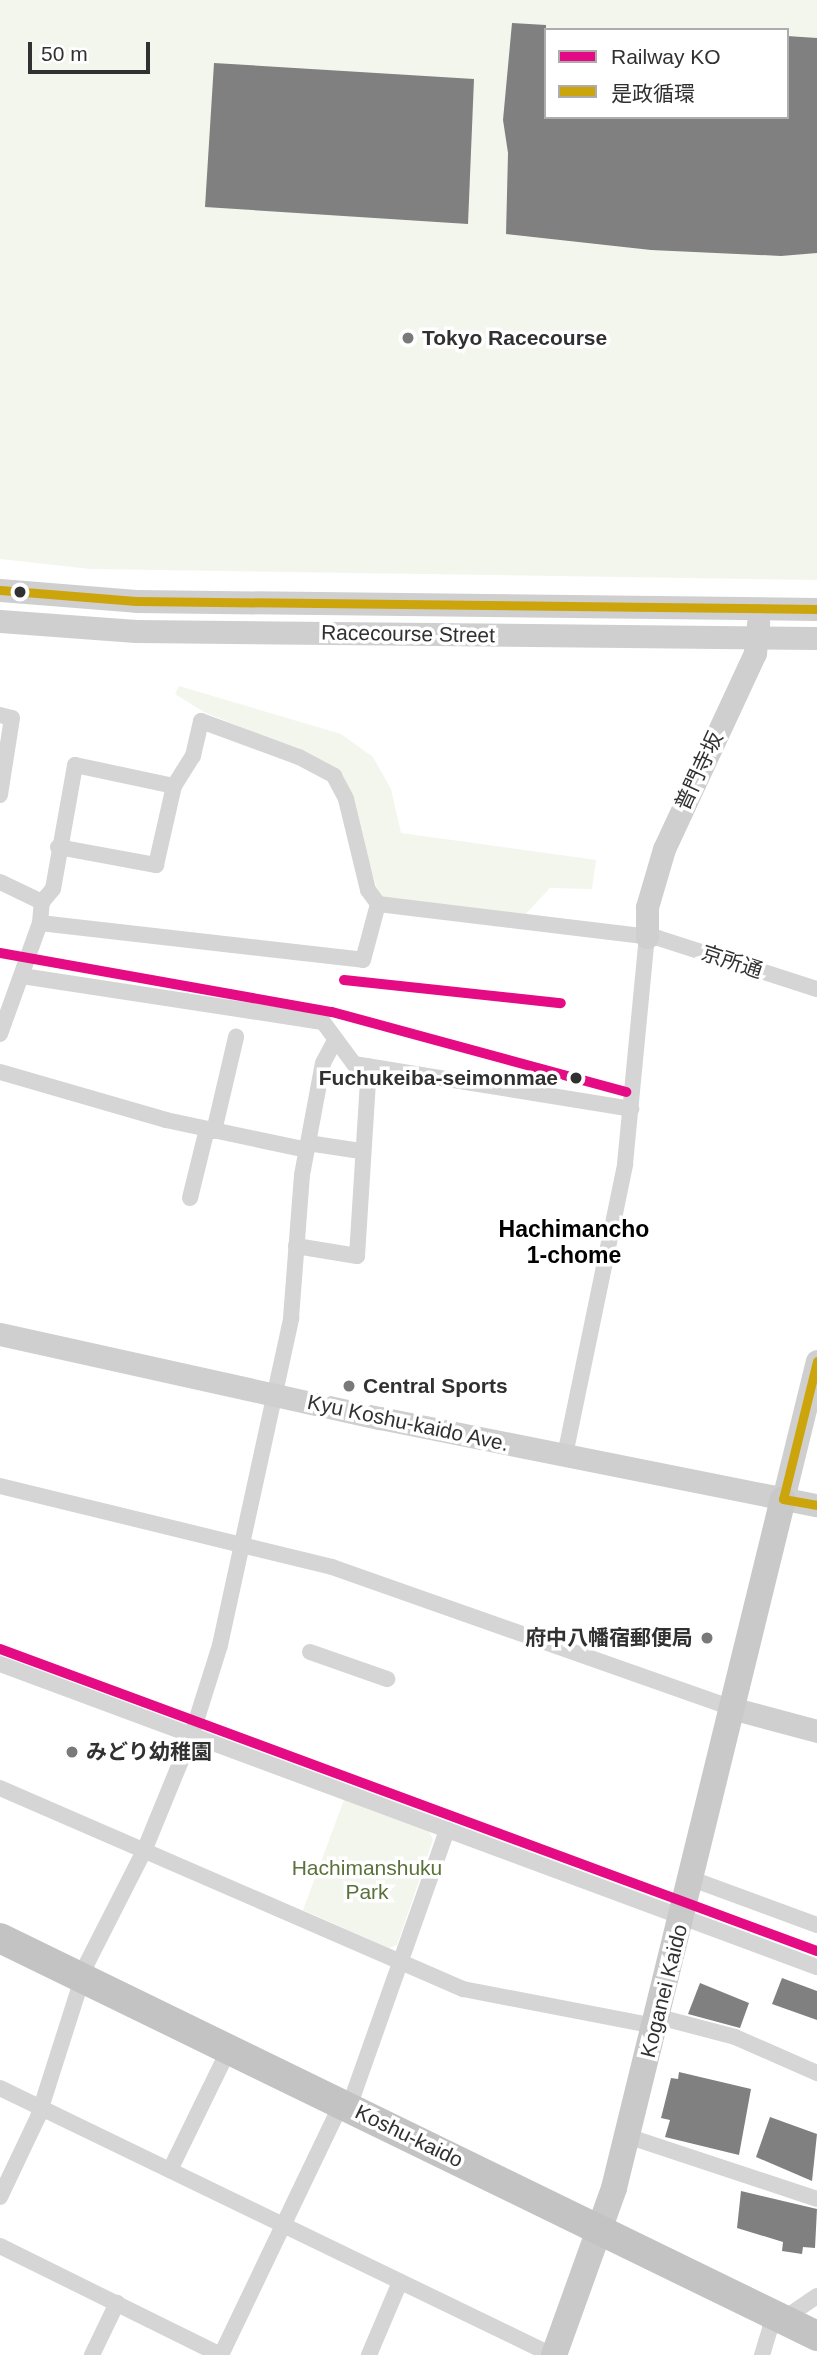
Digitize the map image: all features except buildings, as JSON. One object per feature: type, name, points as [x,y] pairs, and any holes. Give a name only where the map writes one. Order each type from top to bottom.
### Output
[{"type":"highway","name":"Koshu-kaido","points":[[0,1921],[229,2049],[348,2101]]},
{"type":"highway","name":"Koshu-kaido","points":[[0,1938],[85,1970],[348,2101],[604,2222],[804,2310],[817,2336]]},
{"type":"main road","name":"Koganei Kaido","points":[[553,2355],[604,2222],[735,1709],[783,1499]]},
{"type":"street","name":"Racecourse Street","points":[[0,590],[102,600],[817,609]]},
{"type":"street","points":[[439,604],[439,634]]},
{"type":"street","name":"普門寺坂","points":[[646,937],[647,906],[664,849],[755,653],[760,608]]},
{"type":"street","name":"Racecourse Street","points":[[0,621],[136,631],[817,638]]},
{"type":"street","points":[[0,715],[12,718],[0,794]]},
{"type":"street","points":[[40,923],[363,960],[377,904],[368,890],[342,788],[320,766],[201,721],[193,756],[174,786],[156,865],[58,847]]},
{"type":"street","points":[[0,1034],[40,923],[42,902],[53,889],[58,847],[75,765],[174,786]]},
{"type":"street","points":[[0,882],[42,902]]},
{"type":"street","name":"京所通","points":[[377,904],[646,937],[817,989]]},
{"type":"street","points":[[565,1455],[594,1329],[631,1109],[646,937]]},
{"type":"street","points":[[22,976],[323,1022],[354,1064],[631,1109]]},
{"type":"street","points":[[190,1198],[236,1037]]},
{"type":"street","points":[[0,2197],[41,2107],[85,1970],[144,1851],[192,1734],[220,1644],[291,1318],[296,1246],[308,1147],[323,1063],[336,1039]]},
{"type":"street","points":[[296,1246],[357,1256],[360,1151],[369,1066]]},
{"type":"street","points":[[0,1072],[210,1130],[308,1147],[360,1151]]},
{"type":"street","name":"Kyu Koshu-kaido Ave.","points":[[0,1335],[273,1395],[817,1505]]},
{"type":"street","points":[[783,1499],[817,1361]]},
{"type":"street","points":[[0,1486],[242,1543],[415,1593],[735,1709],[817,1731]]},
{"type":"street","points":[[310,1652],[387,1679]]},
{"type":"street","points":[[0,1664],[817,1967]]},
{"type":"street","points":[[0,1788],[463,1989],[735,2037],[817,2073]]},
{"type":"street","points":[[0,2246],[221,2355],[283,2225],[348,2101],[447,1830]]},
{"type":"street","points":[[692,1879],[817,1925]]},
{"type":"street","points":[[170,2170],[229,2049]]},
{"type":"street","points":[[0,2088],[553,2355]]},
{"type":"street","points":[[627,2136],[817,2199]]},
{"type":"street","points":[[369,2355],[400,2282]]},
{"type":"street","points":[[92,2355],[117,2303]]},
{"type":"street","points":[[762,2355],[770,2328],[804,2310]]},
{"type":"green space","name":"Tokyo Racecourse","points":[[0,0],[817,0],[817,580],[91,569],[0,559]]},
{"type":"green space","points":[[179,686],[341,734],[373,757],[391,789],[401,833],[596,860],[592,889],[550,888],[523,917],[380,898],[342,775],[326,762],[204,712],[175,694]]},
{"type":"green space","name":"Hachimanshuku Park","points":[[344,1800],[429,1831],[433,1840],[397,1945],[389,1948],[303,1910]]},
{"type":"rail line","name":"KO","points":[[0,953],[332,1012],[626,1092]]},
{"type":"rail line","name":"KO","points":[[344,980],[561,1003]]},
{"type":"rail line","name":"KO","points":[[0,1649],[817,1951]]},
{"type":"transit line","name":"是政循環","points":[[0,590],[136,601],[817,609]]},
{"type":"transit line","name":"是政循環","points":[[817,1361],[783,1499],[817,1505]]},
{"type":"place","name":"Tokyo Racecourse","points":[[408,338]]},
{"type":"place","name":"Fuchukeiba-seimonmae","points":[[576,1078]]},
{"type":"place","name":"Central Sports","points":[[349,1386]]},
{"type":"place","name":"府中八幡宿郵便局","points":[[707,1638]]},
{"type":"place","name":"みどり幼稚園","points":[[72,1752]]},
{"type":"district","name":"Hachimancho 1-chome","points":[[574,1242]]}]
